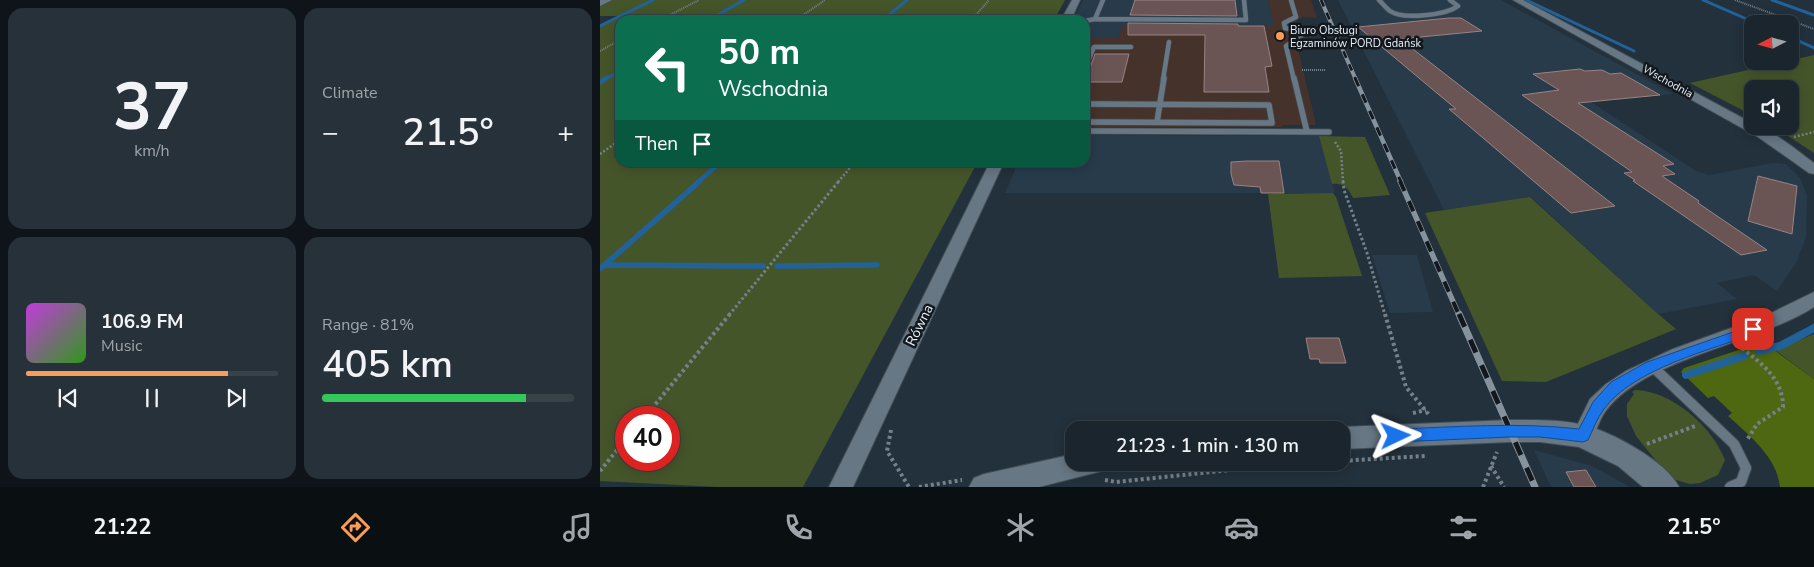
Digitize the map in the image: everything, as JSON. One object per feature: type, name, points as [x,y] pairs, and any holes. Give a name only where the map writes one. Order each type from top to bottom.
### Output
[{"type":"street","points":[[600,3],[608,0]]},
{"type":"street","points":[[1068,15],[1076,0]]},
{"type":"street","name":"Wschodnia","points":[[1518,0],[1762,134],[1814,170]]},
{"type":"street","name":"Równa","points":[[842,487],[994,167]]},
{"type":"street","points":[[1583,436],[1598,406],[1617,386],[1652,366],[1753,329],[1794,311],[1814,298]]},
{"type":"street","points":[[1350,432],[1439,434],[1540,431],[1583,436],[1628,457],[1664,487]]},
{"type":"street","points":[[984,487],[1088,471]]},
{"type":"lane","points":[[1095,19],[1103,0]]},
{"type":"lane","points":[[1090,20],[1246,20],[1244,0]]},
{"type":"lane","points":[[1290,0],[1296,17],[1284,23],[1285,28],[1301,32],[1302,35],[1286,46],[1307,132]]},
{"type":"lane","points":[[1379,0],[1391,12],[1408,16],[1451,11],[1458,6],[1450,0]]},
{"type":"lane","points":[[1157,122],[1169,42]]},
{"type":"lane","points":[[1090,56],[1094,47],[1131,47]]},
{"type":"lane","points":[[1090,104],[1269,105],[1272,123],[1090,122]]},
{"type":"lane","points":[[1090,131],[1329,132]]},
{"type":"lane","points":[[1652,366],[1734,444],[1746,468],[1741,482],[1730,487]]},
{"type":"path","points":[[670,15],[699,0]]},
{"type":"path","points":[[803,15],[825,0]]},
{"type":"path","points":[[977,15],[989,0]]},
{"type":"path","points":[[1735,0],[1814,29]]},
{"type":"path","points":[[600,51],[615,44]]},
{"type":"path","points":[[1299,70],[1326,70]]},
{"type":"path","points":[[1792,137],[1814,132]]},
{"type":"path","points":[[1333,140],[1341,151],[1344,190],[1367,253],[1406,388],[1427,410],[1439,434]]},
{"type":"path","points":[[600,154],[615,144]]},
{"type":"path","points":[[654,406],[851,167]]},
{"type":"path","points":[[1740,347],[1771,373],[1782,387],[1784,398],[1783,407],[1757,424],[1747,440]]},
{"type":"path","points":[[1628,457],[1643,446],[1710,421]]},
{"type":"path","points":[[1483,487],[1501,445]]},
{"type":"path","points":[[600,471],[615,453]]},
{"type":"path","points":[[1350,462],[1422,457]]},
{"type":"path","points":[[1491,466],[1504,487]]},
{"type":"path","points":[[1097,471],[1116,482],[1216,471]]},
{"type":"shaded area","points":[[1083,0],[1268,0],[1274,26],[1122,26],[1118,38],[1090,38],[1090,15],[1076,15]]},
{"type":"shaded area","points":[[1268,0],[1311,0],[1317,18],[1302,17],[1293,24],[1295,27],[1312,27],[1312,33],[1297,44],[1316,125],[1282,125],[1282,127],[1090,127],[1090,38],[1118,38],[1122,26],[1273,26]]},
{"type":"shaded area","points":[[1338,0],[1501,0],[1673,94],[1591,102],[1696,171],[1709,175],[1773,163],[1786,164],[1800,178],[1807,195],[1806,237],[1796,263],[1777,291],[1754,275],[1717,283],[1737,299],[1658,314],[1531,197],[1444,210]]},
{"type":"shaded area","points":[[1090,135],[1319,136],[1335,193],[1005,193],[1016,167],[1090,167]]},
{"type":"shaded area","points":[[1372,255],[1417,255],[1433,312],[1390,313]]},
{"type":"shaded area","points":[[1534,450],[1592,466],[1630,487],[1551,487]]},
{"type":"green space","points":[[611,0],[1065,0],[1057,15],[622,15],[649,2],[615,16],[600,16],[600,5]]},
{"type":"green space","points":[[615,19],[615,167],[975,167],[803,487],[718,487],[600,481],[600,26]]},
{"type":"green space","points":[[1814,55],[1814,153],[1787,135],[1799,135],[1799,80],[1744,80],[1744,111],[1690,83],[1748,70],[1799,70],[1799,58]]},
{"type":"green space","points":[[1319,136],[1365,137],[1390,195],[1353,198],[1345,187],[1340,184],[1332,184]]},
{"type":"green space","points":[[1333,193],[1336,197],[1362,276],[1279,278],[1268,194]]},
{"type":"green space","points":[[1530,197],[1676,329],[1546,382],[1502,381],[1425,213]]},
{"type":"green space","points":[[1814,334],[1814,379],[1775,350]]},
{"type":"green space","points":[[1763,342],[1814,379],[1814,487],[1780,487],[1778,476],[1768,456],[1728,416],[1732,413],[1714,396],[1708,398],[1681,372],[1684,368]]},
{"type":"green space","points":[[1635,390],[1649,392],[1677,404],[1701,424],[1711,435],[1725,460],[1718,475],[1700,483],[1690,484],[1676,480],[1666,473],[1636,436],[1627,416],[1627,404],[1634,394],[1632,392]]},
{"type":"building","points":[[1135,0],[1235,0],[1237,16],[1130,15]]},
{"type":"building","points":[[1461,18],[1482,31],[1400,39],[1615,206],[1571,213],[1449,109],[1456,109],[1358,27]]},
{"type":"building","points":[[1128,23],[1264,26],[1272,66],[1265,67],[1269,92],[1204,92],[1205,35],[1128,35]]},
{"type":"building","points":[[1095,54],[1129,54],[1122,82],[1090,82],[1090,68]]},
{"type":"building","points":[[1580,69],[1585,71],[1602,70],[1610,74],[1621,73],[1660,95],[1578,103],[1674,164],[1663,166],[1675,174],[1662,176],[1767,250],[1741,255],[1633,181],[1635,180],[1624,173],[1632,172],[1522,95],[1559,90],[1533,74]]},
{"type":"building","points":[[1279,161],[1284,193],[1261,193],[1260,187],[1234,185],[1231,174],[1231,162]]},
{"type":"building","points":[[1758,176],[1797,186],[1792,234],[1748,221]]},
{"type":"building","points":[[1306,338],[1339,338],[1346,363],[1320,363],[1319,359],[1310,359]]},
{"type":"building","points":[[1586,470],[1596,487],[1574,487],[1566,472]]},
{"type":"waterway","points":[[622,15],[653,0]]},
{"type":"waterway","points":[[718,15],[744,0]]},
{"type":"waterway","points":[[889,15],[907,0]]},
{"type":"waterway","points":[[1526,0],[1634,51]]},
{"type":"waterway","points":[[1703,0],[1744,18]]},
{"type":"waterway","points":[[1772,0],[1814,15]]},
{"type":"waterway","points":[[600,26],[615,19]]},
{"type":"waterway","points":[[1799,41],[1814,48]]},
{"type":"waterway","points":[[604,80],[615,74]]},
{"type":"waterway","points":[[600,82],[607,78]]},
{"type":"waterway","points":[[698,182],[715,167]]},
{"type":"waterway","points":[[600,269],[700,181]]},
{"type":"waterway","points":[[605,265],[763,266]]},
{"type":"waterway","points":[[777,266],[877,265]]},
{"type":"waterway","points":[[1759,351],[1780,346],[1814,328]]},
{"type":"waterway","points":[[1686,375],[1744,356]]},
{"type":"railway","points":[[1321,0],[1356,80]]},
{"type":"railway","points":[[1355,78],[1401,182]]},
{"type":"railway","points":[[1400,181],[1459,315]]},
{"type":"railway","points":[[1459,314],[1535,487]]},
{"type":"place","name":"Biuro Obsługi Egzaminów PORD Gdańsk","points":[[1280,36]]},
{"type":"route","points":[[1396,436],[1510,431],[1540,431],[1583,436],[1598,406],[1617,386],[1652,366],[1753,329]]}]
